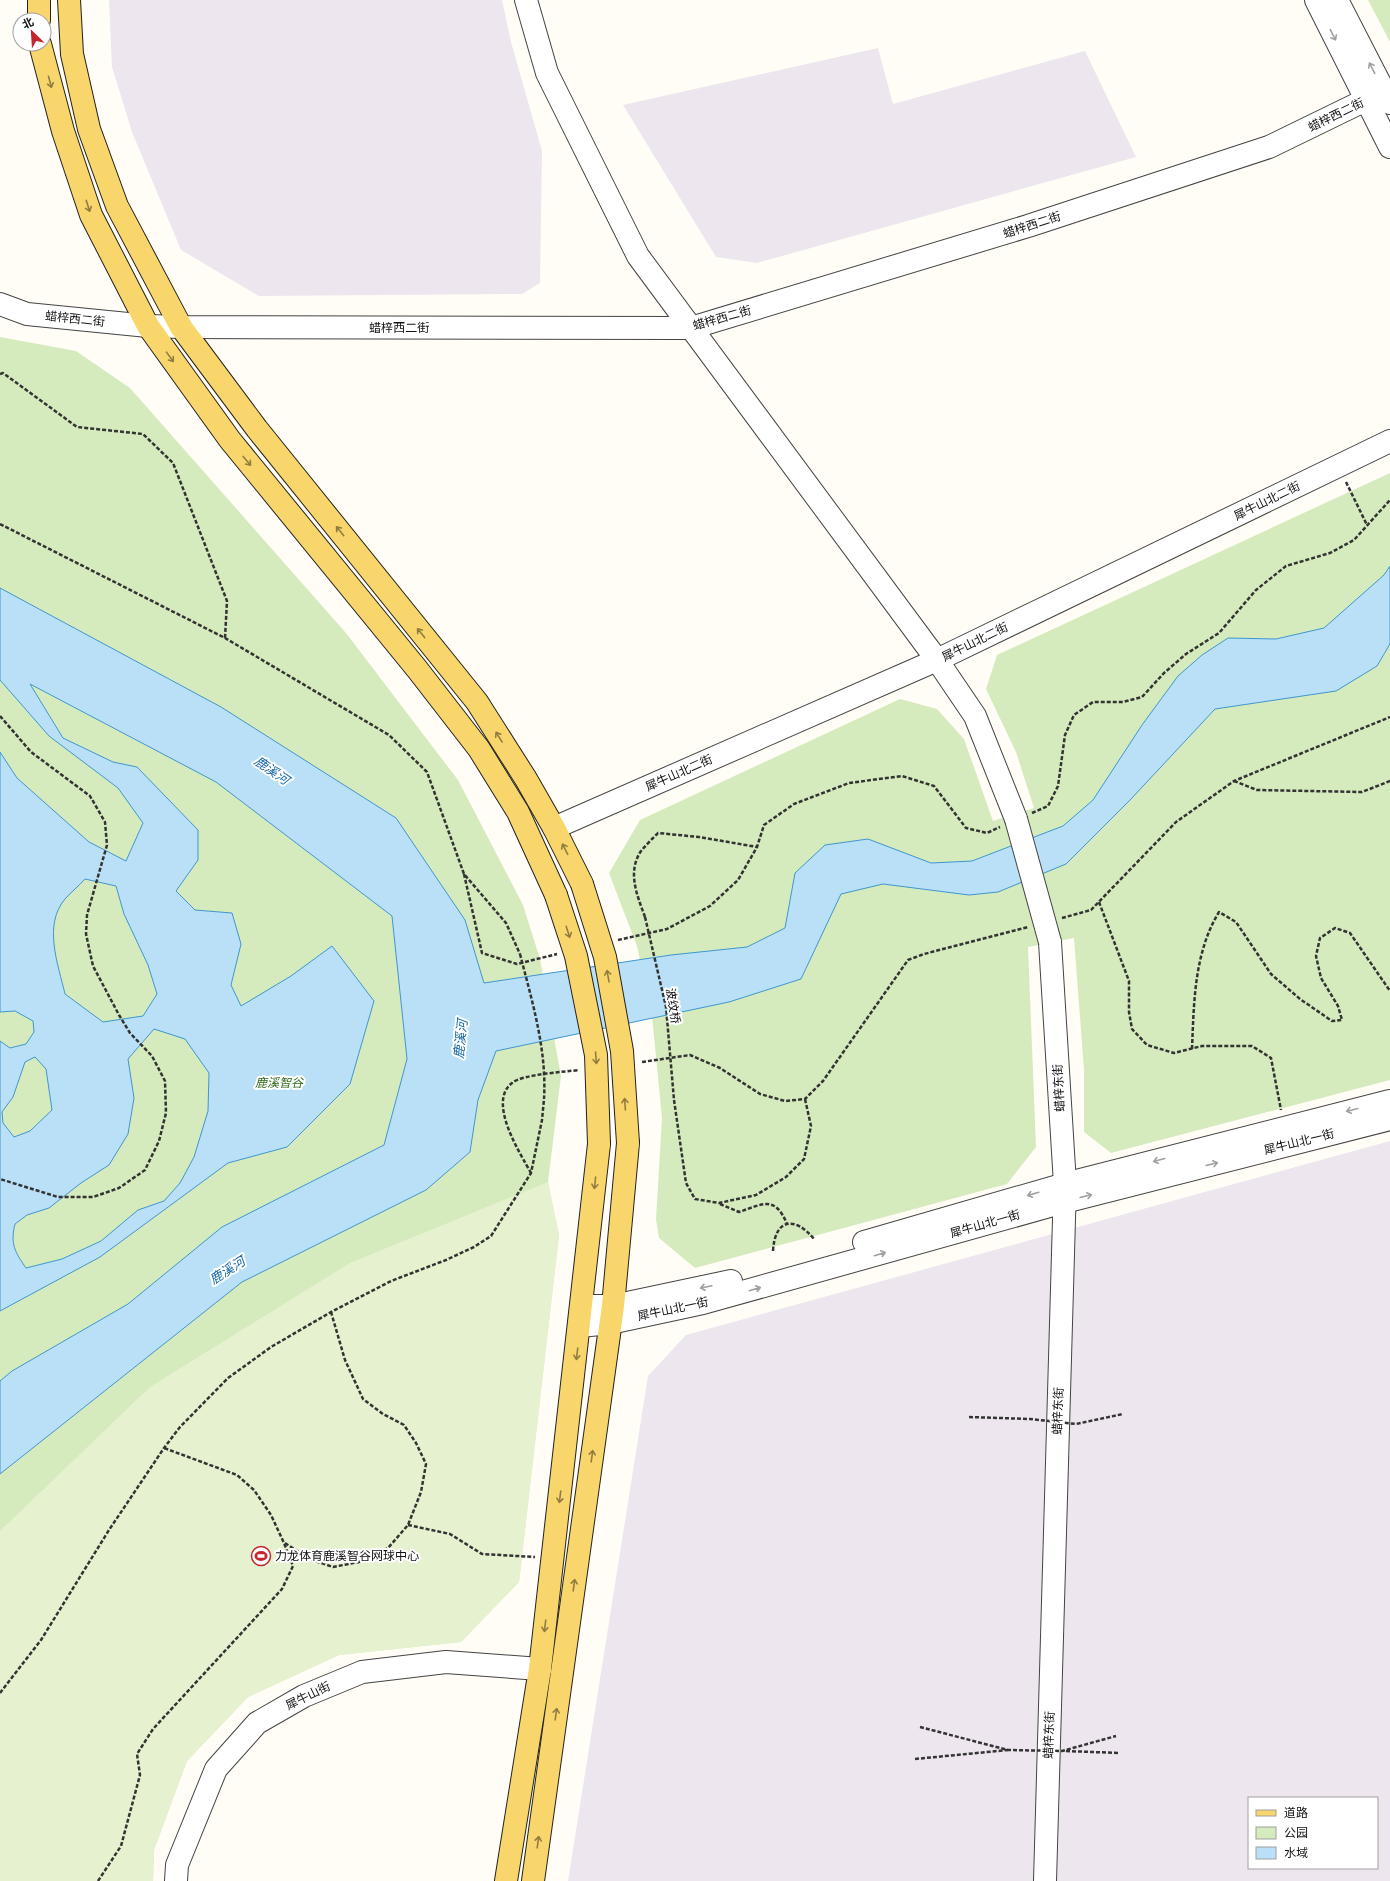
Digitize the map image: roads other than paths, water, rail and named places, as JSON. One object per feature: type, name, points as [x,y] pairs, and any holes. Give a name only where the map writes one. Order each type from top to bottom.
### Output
[{"type":"main road","points":[[39,0],[39,12]]},
{"type":"main road","points":[[69,0],[72,54],[89,129],[117,206],[181,327],[257,429],[477,702],[554,828],[582,884],[605,957],[622,1051],[628,1143],[612,1314],[533,1881]]},
{"type":"main road","points":[[42,52],[64,131],[91,215],[148,326],[230,440],[417,669],[479,750],[518,812],[556,894],[576,956],[596,1055],[599,1144],[581,1316],[540,1669],[506,1881]]},
{"type":"street","name":"蜡梓东街","points":[[526,0],[547,73],[638,256],[936,660],[975,716],[1017,819],[1050,942],[1064,1193],[1044,1881]]},
{"type":"street","points":[[1316,0],[1380,98]]},
{"type":"street","points":[[1337,0],[1380,98],[1390,147]]},
{"type":"street","name":"蜡梓西二街","points":[[0,304],[27,314],[148,326],[690,328],[1028,226],[1270,147],[1380,98]]},
{"type":"street","name":"犀牛山北二街","points":[[554,828],[936,660],[1390,441]]},
{"type":"street","name":"犀牛山北一街","points":[[581,1316],[612,1314],[703,1303],[1064,1193],[1284,1128],[1390,1101]]},
{"type":"street","name":"犀牛山北一街","points":[[1064,1193],[1390,1119]]},
{"type":"street","name":"犀牛山街","points":[[176,1881],[177,1865],[216,1769],[257,1723],[304,1696],[362,1672],[446,1662],[540,1669]]},
{"type":"water","name":"鹿溪河","points":[[1390,566],[1390,644],[1377,666],[1336,691],[1215,709],[1131,799],[1066,864],[998,892],[969,895],[883,884],[841,894],[801,979],[729,1002],[496,1051],[478,1100],[470,1152],[426,1190],[242,1282],[0,1474],[0,1381],[12,1371],[128,1304],[222,1227],[384,1145],[407,1059],[392,916],[216,782],[30,684],[63,738],[113,762],[137,767],[198,830],[198,860],[176,891],[195,910],[232,913],[241,944],[231,985],[241,1006],[291,976],[332,946],[374,1001],[350,1084],[287,1147],[228,1163],[100,1257],[0,1311],[0,1041],[10,1048],[26,1044],[34,1032],[33,1021],[15,1011],[0,1012],[0,752],[17,778],[89,842],[126,861],[143,823],[118,788],[49,736],[0,680],[0,588],[221,707],[396,818],[465,920],[484,983],[671,955],[747,947],[785,928],[795,873],[825,845],[868,839],[931,863],[972,861],[1063,826],[1093,800],[1142,725],[1178,676],[1202,655],[1228,638],[1276,639],[1324,628],[1384,575]],"holes":[[[85,879],[116,886],[124,914],[148,965],[157,994],[143,1016],[103,1022],[65,994],[54,945],[53,933],[55,921],[58,909],[65,899]],[[154,1029],[185,1039],[209,1073],[208,1111],[194,1157],[180,1183],[164,1201],[138,1210],[101,1241],[62,1259],[26,1268],[14,1248],[13,1237],[15,1224],[27,1215],[49,1208],[81,1183],[109,1165],[128,1134],[134,1098],[128,1059]],[[35,1057],[46,1069],[52,1110],[30,1131],[14,1137],[3,1123],[2,1112],[13,1097],[25,1062]]]},
{"type":"place","name":"力龙体育鹿溪智谷网球中心","points":[[261,1556]]},
{"type":"park label","name":"鹿溪智谷","points":[[279,1083]]}]
